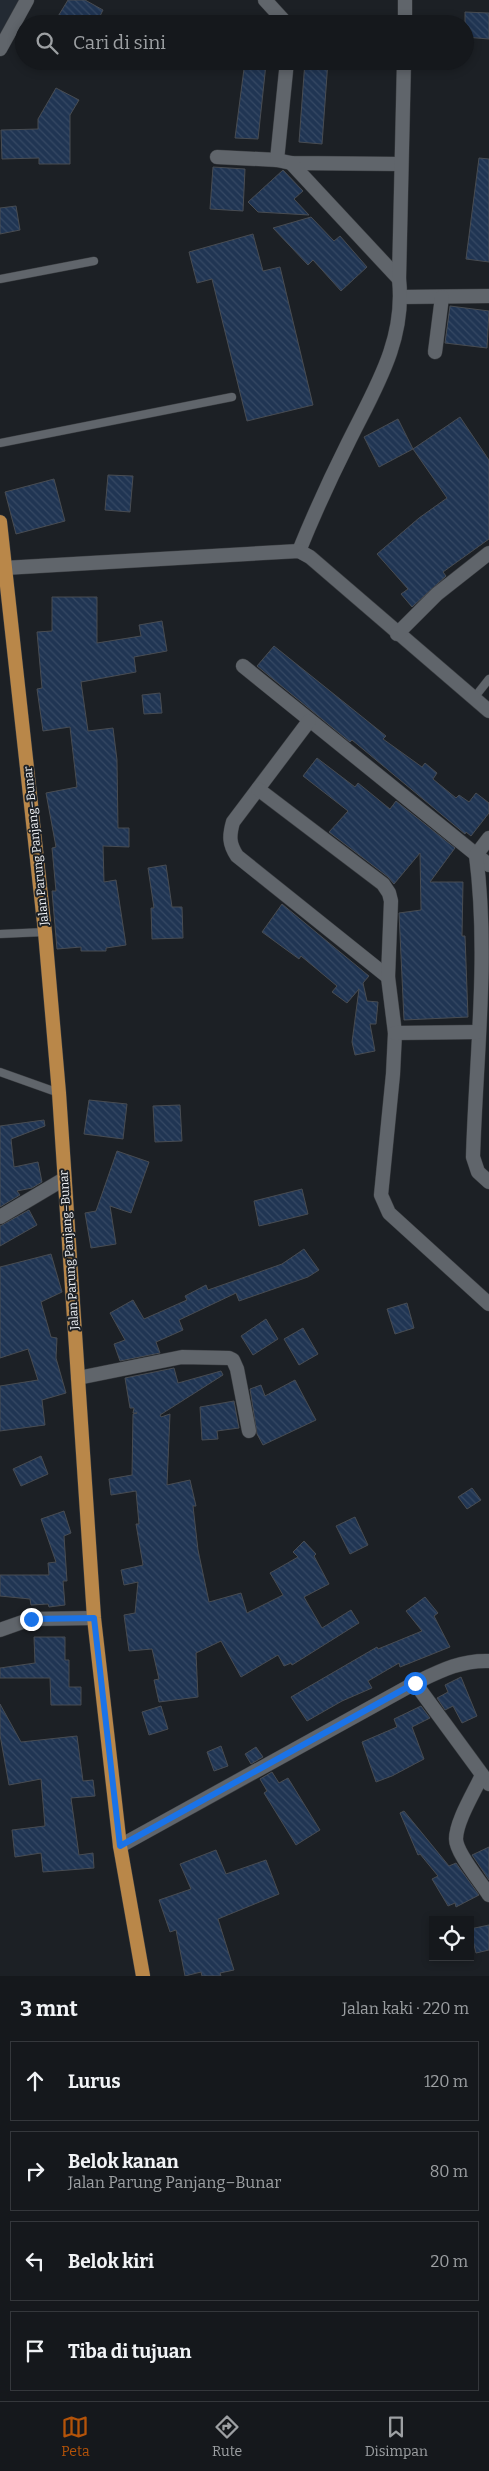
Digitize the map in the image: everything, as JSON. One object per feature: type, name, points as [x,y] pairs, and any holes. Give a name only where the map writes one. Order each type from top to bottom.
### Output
[{"type":"main road","name":"Jalan Parung Panjang–Bunar","points":[[0,522],[45,932],[59,1093],[94,1618],[120,1846],[143,1976]]},
{"type":"street","points":[[19,15],[27,0]]},
{"type":"street","points":[[265,0],[279,15]]},
{"type":"street","points":[[404,15],[405,0]]},
{"type":"street","points":[[0,49],[15,22]]},
{"type":"street","points":[[277,160],[286,70]]},
{"type":"street","points":[[299,551],[318,504],[390,356],[395,341],[401,297],[399,279],[404,70]]},
{"type":"street","points":[[217,157],[291,162],[401,164]]},
{"type":"street","points":[[291,162],[399,279]]},
{"type":"street","points":[[434,352],[442,296]]},
{"type":"street","points":[[401,297],[489,296]]},
{"type":"street","points":[[4,568],[299,551],[310,557],[397,634],[489,711]]},
{"type":"street","points":[[397,634],[437,594],[489,553]]},
{"type":"street","points":[[243,666],[489,865]]},
{"type":"street","points":[[309,721],[233,822],[230,833],[230,846],[237,856],[388,977]]},
{"type":"street","points":[[258,789],[383,884],[389,893],[391,901],[388,977],[395,1033],[393,1074],[381,1195],[389,1213],[489,1304]]},
{"type":"street","points":[[489,838],[476,854],[485,986],[478,1032],[473,1157],[478,1172],[489,1182]]},
{"type":"street","points":[[395,1033],[478,1032]]},
{"type":"street","points":[[0,1217],[64,1179]]},
{"type":"street","points":[[78,1378],[182,1357],[229,1358],[233,1360],[237,1368],[249,1431]]},
{"type":"street","points":[[0,1630],[31,1619],[94,1618]]},
{"type":"street","points":[[120,1846],[415,1683],[450,1666],[470,1661],[489,1661]]},
{"type":"street","points":[[415,1683],[486,1779],[459,1827],[456,1839],[459,1849],[489,1895]]},
{"type":"lane","points":[[0,279],[94,261]]},
{"type":"lane","points":[[0,443],[232,397]]},
{"type":"lane","points":[[474,698],[489,680]]},
{"type":"lane","points":[[0,934],[45,932]]},
{"type":"lane","points":[[0,1072],[59,1093]]},
{"type":"shaded area","points":[[0,0],[23,0],[0,41]]},
{"type":"building","points":[[68,0],[85,0],[103,10],[100,15],[59,15]]},
{"type":"building","points":[[465,12],[489,13],[489,39],[474,38],[474,15],[465,15]]},
{"type":"building","points":[[244,70],[265,70],[258,139],[235,138]]},
{"type":"building","points":[[304,70],[327,70],[322,144],[299,142]]},
{"type":"building","points":[[56,88],[79,100],[70,115],[70,164],[39,164],[39,158],[2,159],[1,130],[38,129],[38,119]]},
{"type":"building","points":[[479,158],[489,159],[489,262],[466,259]]},
{"type":"building","points":[[213,167],[245,169],[243,211],[210,209]]},
{"type":"building","points":[[283,170],[303,191],[294,199],[309,215],[258,212],[248,202]]},
{"type":"building","points":[[16,206],[20,230],[0,234],[0,208]]},
{"type":"building","points":[[311,217],[334,241],[340,236],[367,267],[341,291],[313,260],[308,265],[273,228]]},
{"type":"building","points":[[253,234],[263,271],[280,267],[313,405],[247,421],[212,279],[197,283],[189,252]]},
{"type":"building","points":[[450,306],[489,311],[487,348],[445,343]]},
{"type":"building","points":[[460,417],[489,460],[489,539],[443,572],[446,576],[412,607],[401,594],[408,589],[377,554],[419,518],[447,498],[413,449]]},
{"type":"building","points":[[398,419],[413,449],[379,467],[364,437]]},
{"type":"building","points":[[108,475],[133,476],[130,512],[105,510]]},
{"type":"building","points":[[54,479],[65,521],[16,534],[5,492]]},
{"type":"building","points":[[52,597],[97,597],[97,643],[141,636],[139,625],[162,621],[167,651],[134,657],[136,672],[81,682],[88,731],[113,728],[117,760],[118,828],[129,828],[129,847],[103,846],[104,882],[116,880],[126,945],[106,948],[106,951],[81,951],[81,947],[57,949],[52,891],[56,891],[52,848],[56,847],[46,793],[77,787],[70,727],[43,731],[37,689],[42,688],[37,632],[52,631]]},
{"type":"building","points":[[274,646],[386,736],[383,739],[422,767],[425,763],[437,773],[433,779],[456,798],[459,795],[469,802],[476,793],[489,803],[489,813],[471,836],[466,832],[465,834],[352,740],[350,742],[257,666]]},
{"type":"building","points":[[160,693],[162,713],[144,714],[142,695]]},
{"type":"building","points":[[317,758],[355,787],[358,783],[390,809],[396,801],[455,848],[430,882],[463,882],[462,936],[465,936],[468,1017],[404,1020],[399,913],[421,910],[420,853],[394,884],[388,877],[329,832],[348,811],[303,776]]},
{"type":"building","points":[[166,865],[172,907],[182,907],[183,938],[152,939],[151,908],[154,908],[148,868]]},
{"type":"building","points":[[282,904],[369,976],[363,983],[367,1001],[378,1002],[376,1024],[370,1024],[375,1051],[355,1055],[352,1042],[359,989],[347,1003],[332,992],[337,986],[301,956],[299,959],[262,932]]},
{"type":"building","points":[[89,1100],[127,1104],[123,1139],[84,1134]]},
{"type":"building","points":[[180,1105],[182,1141],[155,1142],[153,1106]]},
{"type":"building","points":[[44,1120],[45,1126],[11,1139],[14,1167],[38,1162],[42,1182],[32,1188],[17,1191],[20,1195],[0,1207],[0,1126]]},
{"type":"building","points":[[117,1151],[149,1162],[131,1213],[110,1206],[116,1244],[91,1248],[85,1213],[96,1211]]},
{"type":"building","points":[[302,1189],[308,1214],[259,1226],[254,1201]]},
{"type":"building","points":[[29,1210],[37,1225],[0,1246],[0,1226]]},
{"type":"building","points":[[304,1249],[319,1270],[308,1277],[239,1301],[236,1293],[179,1320],[183,1330],[156,1342],[160,1353],[120,1361],[114,1344],[125,1340],[110,1313],[133,1300],[144,1319],[187,1300],[185,1296],[206,1285],[208,1290],[282,1264]]},
{"type":"building","points":[[51,1254],[62,1292],[41,1302],[51,1337],[57,1338],[56,1358],[66,1393],[42,1400],[45,1425],[0,1431],[0,1386],[38,1380],[28,1349],[0,1358],[0,1267]]},
{"type":"building","points":[[407,1303],[414,1328],[395,1334],[387,1309]]},
{"type":"building","points":[[266,1319],[278,1339],[253,1355],[241,1336]]},
{"type":"building","points":[[303,1328],[318,1354],[299,1365],[284,1339]]},
{"type":"building","points":[[174,1368],[178,1383],[221,1371],[223,1375],[160,1415],[161,1417],[170,1414],[167,1485],[190,1480],[196,1506],[193,1506],[198,1550],[209,1602],[241,1593],[247,1613],[283,1595],[270,1573],[298,1557],[293,1552],[304,1541],[316,1554],[314,1556],[329,1584],[304,1597],[322,1628],[351,1610],[359,1623],[292,1665],[291,1663],[284,1666],[278,1655],[241,1677],[221,1641],[196,1653],[198,1697],[159,1702],[154,1680],[159,1679],[152,1649],[129,1651],[124,1615],[135,1613],[138,1582],[124,1585],[121,1570],[143,1565],[136,1524],[139,1524],[136,1491],[111,1495],[109,1479],[132,1475],[133,1414],[137,1413],[133,1413],[134,1408],[130,1408],[125,1378]]},
{"type":"building","points":[[295,1380],[316,1420],[263,1445],[257,1434],[250,1389],[261,1385],[265,1396]]},
{"type":"building","points":[[234,1401],[239,1428],[217,1431],[218,1439],[202,1440],[200,1407]]},
{"type":"building","points":[[41,1456],[48,1474],[21,1486],[13,1469]]},
{"type":"building","points":[[472,1488],[481,1500],[467,1509],[458,1497]]},
{"type":"building","points":[[64,1511],[71,1533],[64,1536],[67,1581],[63,1581],[65,1605],[49,1607],[48,1604],[31,1605],[30,1599],[0,1596],[0,1575],[49,1575],[48,1563],[56,1562],[41,1519]]},
{"type":"building","points":[[355,1517],[368,1545],[350,1554],[336,1526]]},
{"type":"building","points":[[425,1597],[438,1613],[434,1616],[450,1647],[400,1667],[399,1663],[368,1681],[372,1688],[342,1701],[307,1721],[291,1697],[377,1647],[378,1649],[422,1631],[406,1611]]},
{"type":"building","points":[[34,1637],[65,1637],[65,1660],[69,1660],[69,1687],[81,1687],[81,1705],[51,1705],[50,1678],[0,1678],[0,1668],[35,1663]]},
{"type":"building","points":[[461,1677],[477,1716],[462,1723],[453,1706],[445,1710],[437,1698],[448,1692],[445,1685]]},
{"type":"building","points":[[0,1704],[21,1742],[77,1736],[83,1781],[93,1780],[95,1796],[71,1798],[79,1855],[93,1853],[94,1868],[43,1872],[41,1853],[15,1857],[12,1830],[45,1826],[41,1779],[9,1785],[0,1735]]},
{"type":"building","points":[[161,1706],[168,1729],[149,1735],[142,1712]]},
{"type":"building","points":[[421,1706],[430,1718],[412,1727],[424,1759],[392,1776],[376,1782],[362,1742],[397,1727],[394,1719]]},
{"type":"building","points":[[221,1746],[228,1766],[214,1771],[207,1752]]},
{"type":"building","points":[[256,1747],[263,1757],[251,1764],[245,1754]]},
{"type":"building","points":[[272,1772],[279,1783],[288,1778],[320,1830],[296,1845],[264,1793],[267,1791],[260,1779]]},
{"type":"building","points":[[404,1811],[449,1866],[456,1863],[479,1895],[456,1907],[455,1903],[448,1906],[432,1879],[438,1876],[420,1854],[418,1855],[400,1813]]},
{"type":"building","points":[[489,1847],[489,1880],[472,1855]]},
{"type":"building","points":[[216,1850],[226,1874],[266,1860],[279,1894],[218,1919],[234,1970],[220,1973],[221,1976],[202,1976],[201,1972],[185,1976],[176,1930],[170,1932],[159,1900],[191,1889],[180,1864]]},
{"type":"building","points":[[489,1925],[489,1950],[476,1953],[474,1928]]},
{"type":"route","points":[[31,1619],[94,1618],[120,1846],[415,1683]]}]
